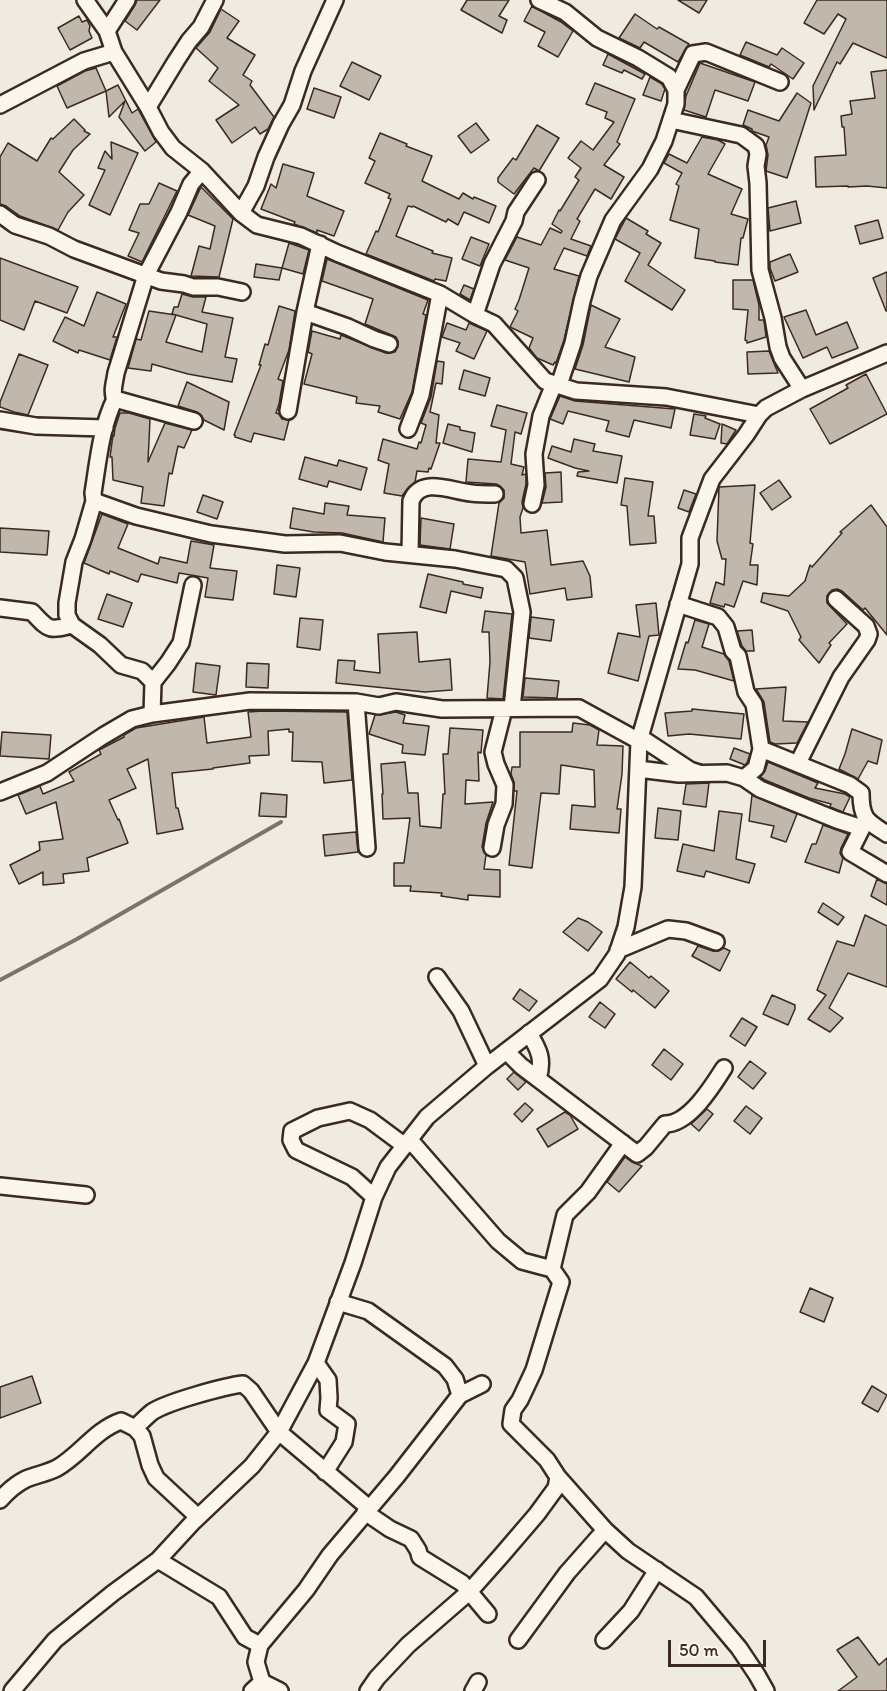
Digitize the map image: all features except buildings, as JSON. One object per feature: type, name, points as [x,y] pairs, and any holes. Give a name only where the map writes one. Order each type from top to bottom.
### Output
[{"type":"street","points":[[85,0],[106,31],[114,52],[161,132],[173,148],[202,171],[241,213],[257,225],[301,236],[337,253],[440,294],[494,324],[544,381],[576,391],[666,397],[759,415]]},
{"type":"street","points":[[106,31],[127,0]]},
{"type":"street","points":[[148,107],[189,41],[201,27],[215,0]]},
{"type":"street","points":[[241,213],[256,186],[280,124],[292,105],[303,72],[334,0]]},
{"type":"street","points":[[539,0],[566,12],[597,38],[638,58],[669,77],[676,90]]},
{"type":"street","points":[[0,105],[84,61],[114,52]]},
{"type":"street","points":[[532,504],[536,485],[534,454],[542,416],[573,343],[582,301],[593,266],[613,220],[650,169],[664,141],[676,104],[676,90],[693,54],[706,52],[780,82]]},
{"type":"street","points":[[671,120],[741,135],[756,146],[760,270],[778,347],[782,358],[802,389]]},
{"type":"street","points":[[153,682],[142,671],[121,665],[100,645],[72,625],[67,615],[70,583],[74,562],[94,501],[93,493],[105,428],[116,399],[114,396],[116,373],[146,275],[191,184],[202,171]]},
{"type":"street","points":[[475,315],[492,264],[514,221],[516,212],[537,180]]},
{"type":"street","points":[[0,214],[15,225],[49,236],[74,249],[161,281],[242,292]]},
{"type":"street","points":[[288,411],[305,312],[320,244]]},
{"type":"street","points":[[408,429],[421,395],[440,294]]},
{"type":"street","points":[[305,312],[389,344]]},
{"type":"street","points":[[12,1691],[56,1640],[113,1593],[158,1560],[198,1517],[252,1466],[279,1432],[316,1363],[353,1263],[374,1197],[388,1167],[427,1117],[487,1066],[600,979],[617,954],[626,927],[633,887],[640,739],[690,564],[690,538],[712,478],[766,408],[802,389],[887,353]]},
{"type":"street","points":[[116,399],[194,421]]},
{"type":"street","points":[[0,420],[36,426],[105,428]]},
{"type":"street","points":[[410,554],[411,501],[420,489],[434,486],[470,493],[495,494]]},
{"type":"street","points":[[94,501],[136,516],[211,534],[285,544],[340,543],[385,552],[491,565],[506,569],[515,578],[522,612],[508,708],[493,752],[505,785],[504,804],[496,825],[492,848]]},
{"type":"street","points":[[152,714],[153,682],[181,643],[193,585]]},
{"type":"street","points":[[798,764],[841,677],[869,634],[866,626],[836,599]]},
{"type":"street","points":[[678,604],[718,617],[726,627],[733,651],[738,656],[746,692],[754,704],[761,749],[756,768],[744,778]]},
{"type":"street","points":[[0,608],[32,612],[46,627],[54,630],[72,625]]},
{"type":"street","points":[[0,792],[47,773],[132,719],[152,714],[250,701],[356,702],[378,706],[396,702],[442,709],[579,708],[640,739],[690,770],[702,774]]},
{"type":"street","points":[[356,702],[367,848]]},
{"type":"street","points":[[761,749],[850,785],[861,793],[861,810],[867,819],[887,834]]},
{"type":"street","points":[[638,769],[679,774],[726,773],[744,778],[760,789],[862,828],[850,852],[887,874]]},
{"type":"street","points":[[618,950],[668,929],[686,931],[716,942]]},
{"type":"street","points":[[437,977],[461,1011],[487,1066]]},
{"type":"street","points":[[529,1033],[540,1053],[541,1069],[538,1079]]},
{"type":"street","points":[[506,1051],[521,1066],[637,1154],[646,1147],[664,1124],[673,1124],[690,1113],[712,1087],[724,1068]]},
{"type":"street","points":[[374,1197],[352,1177],[296,1150],[291,1140],[292,1131],[318,1118],[350,1111],[370,1120],[407,1143],[498,1241],[522,1261],[552,1269],[561,1282],[534,1370],[513,1410],[511,1424],[547,1460],[558,1477],[605,1530],[628,1551],[696,1597],[738,1648],[758,1675],[766,1691]]},
{"type":"street","points":[[552,1269],[565,1215],[588,1192],[623,1143]]},
{"type":"street","points":[[0,1186],[86,1196]]},
{"type":"street","points":[[338,1302],[368,1311],[445,1365],[455,1379],[460,1395]]},
{"type":"street","points":[[316,1363],[328,1380],[328,1410],[347,1424],[344,1442],[325,1472]]},
{"type":"street","points":[[135,1428],[162,1407],[222,1388],[243,1384],[251,1391],[279,1432],[390,1529],[411,1539],[420,1557],[462,1583],[488,1614]]},
{"type":"street","points":[[280,1691],[257,1687],[256,1662],[260,1645],[460,1395],[482,1384]]},
{"type":"street","points":[[0,1500],[23,1480],[56,1468],[69,1460],[86,1443],[110,1425],[121,1421],[135,1428],[142,1436],[156,1478],[198,1517]]},
{"type":"street","points":[[368,1691],[408,1645],[469,1592],[537,1515],[556,1488],[558,1477]]},
{"type":"street","points":[[518,1640],[567,1573],[605,1530]]},
{"type":"street","points":[[158,1560],[219,1597],[245,1637],[260,1645]]},
{"type":"street","points":[[604,1640],[632,1611],[657,1570]]},
{"type":"waterway","points":[[0,980],[77,939],[281,822]]}]
